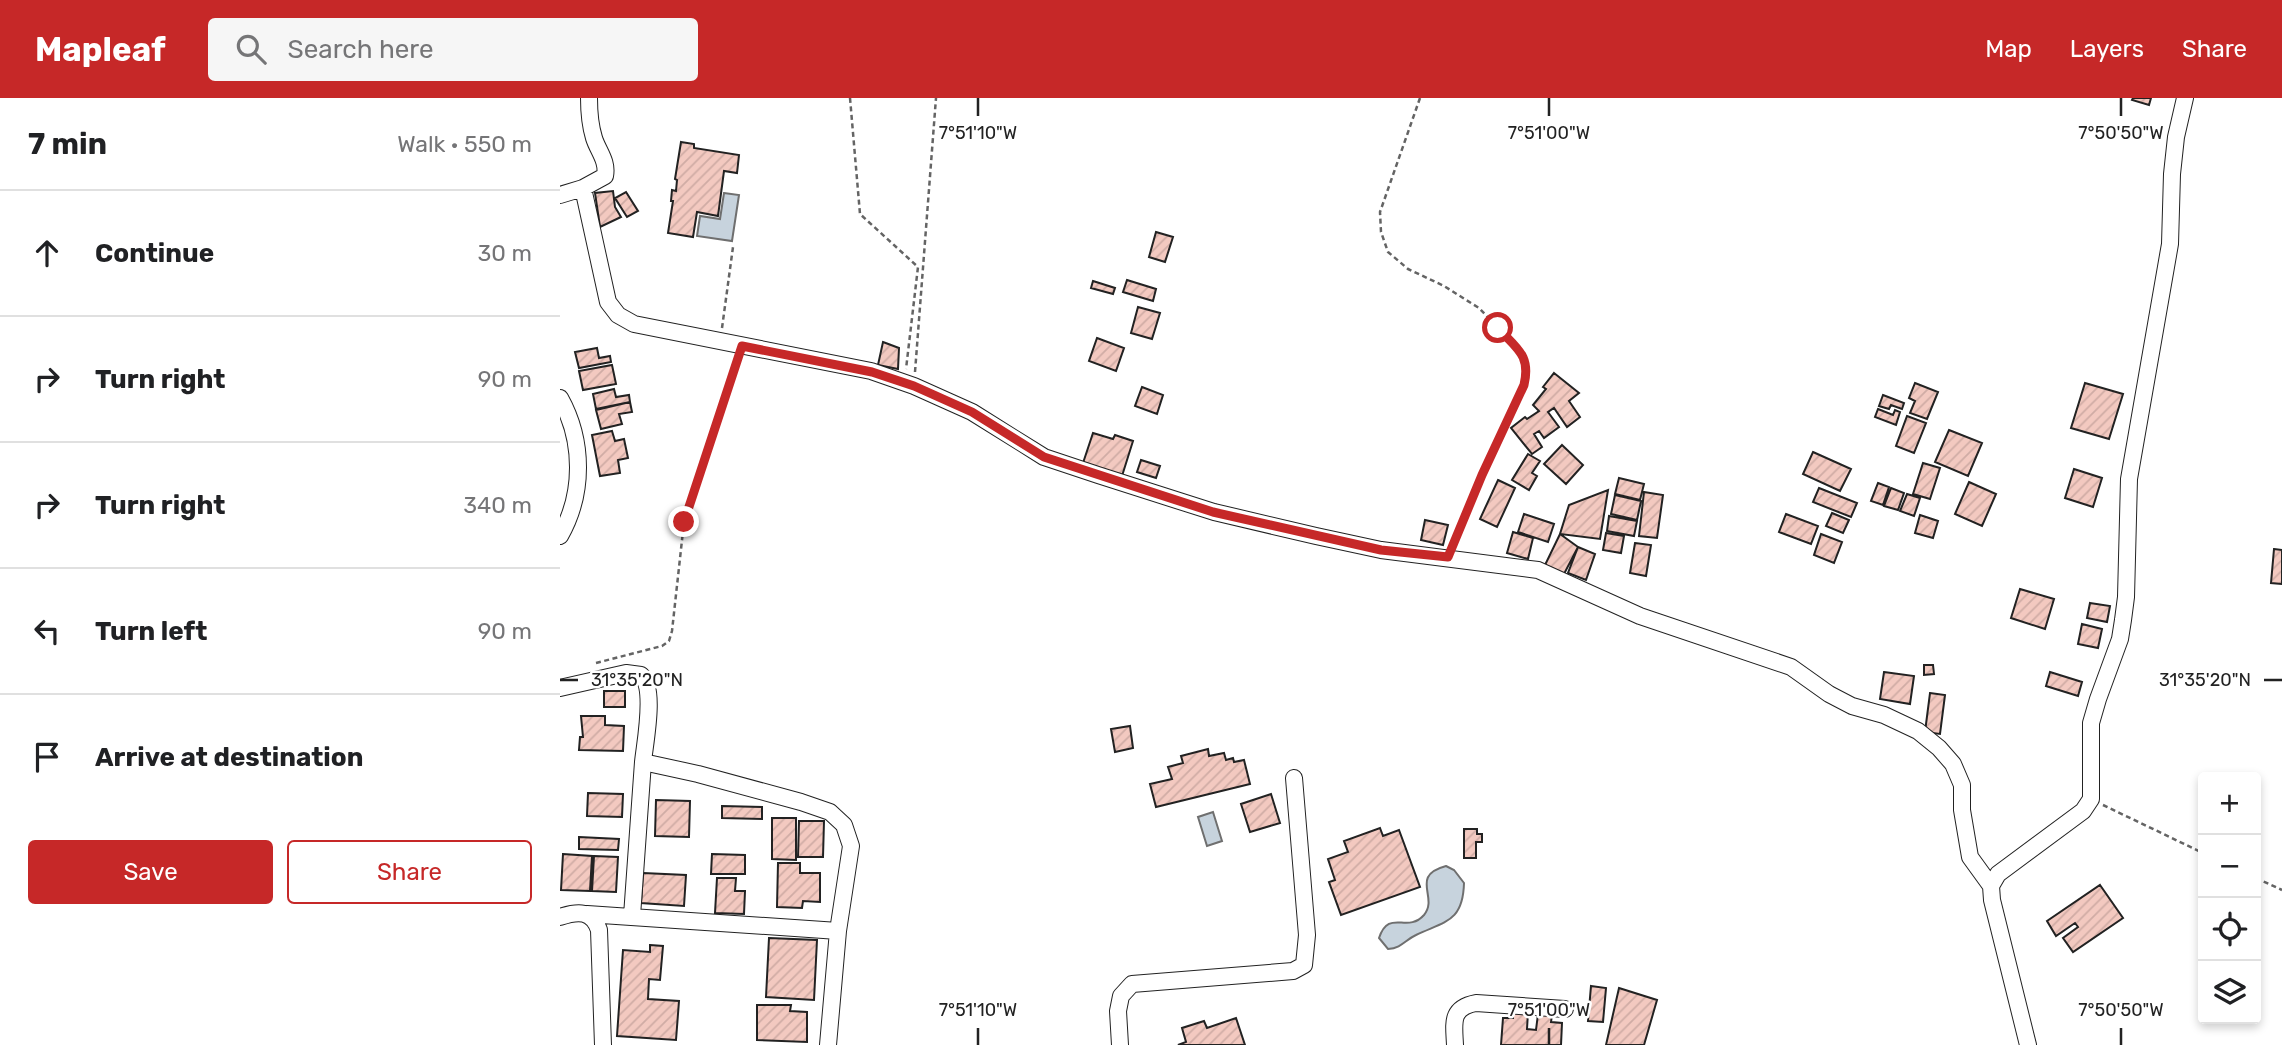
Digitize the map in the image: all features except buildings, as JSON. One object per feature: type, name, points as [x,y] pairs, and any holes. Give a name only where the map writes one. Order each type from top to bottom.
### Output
[{"type":"street","points":[[560,195],[583,188],[605,176],[606,164],[591,129],[589,98]]},
{"type":"street","points":[[1991,886],[1998,874],[2082,811],[2091,799],[2091,723],[2120,639],[2123,620],[2129,479],[2170,244],[2172,174],[2176,137],[2185,98]]},
{"type":"street","points":[[583,188],[608,302],[618,315],[634,324],[872,372],[909,384],[972,412],[1044,457],[1213,512],[1381,550],[1538,570],[1640,616],[1791,667],[1829,694],[1852,706],[1884,715],[1918,731],[1953,764],[1962,785],[1962,810],[1970,857],[1991,886],[1992,900],[2028,1045]]},
{"type":"street","points":[[560,398],[574,434],[578,480],[574,507],[560,537]]},
{"type":"street","points":[[560,688],[626,673],[645,678],[649,696],[632,916]]},
{"type":"street","points":[[643,762],[698,774],[830,812],[844,825],[851,846],[838,931],[828,1045]]},
{"type":"street","points":[[1120,1045],[1118,1011],[1121,996],[1132,984],[1293,971],[1304,965],[1307,935],[1294,778]]},
{"type":"street","points":[[560,917],[578,912],[838,931]]},
{"type":"street","points":[[587,914],[596,922],[599,930],[603,1045]]},
{"type":"street","points":[[1455,1045],[1454,1023],[1457,1012],[1465,1005],[1476,1003],[1565,1009]]},
{"type":"path","points":[[850,98],[860,214],[918,267],[909,384]]},
{"type":"path","points":[[909,384],[936,98]]},
{"type":"path","points":[[1420,98],[1380,212],[1381,232],[1388,252],[1408,269],[1479,307],[1524,355],[1527,367],[1524,385],[1448,557]]},
{"type":"path","points":[[721,335],[733,247]]},
{"type":"path","points":[[585,666],[662,646],[669,641],[684,522],[742,346]]},
{"type":"path","points":[[2091,799],[2198,851]]},
{"type":"path","points":[[2261,880],[2282,890]]},
{"type":"shaded area","points":[[724,193],[739,195],[732,241],[697,236],[700,216],[720,219]]},
{"type":"shaded area","points":[[1213,812],[1222,841],[1207,846],[1198,817]]},
{"type":"shaded area","points":[[1446,866],[1454,870],[1464,883],[1463,896],[1456,913],[1444,923],[1388,949],[1379,938],[1383,929],[1388,924],[1411,922],[1424,915],[1429,901],[1429,875]]},
{"type":"route","points":[[684,522],[742,346],[872,372],[914,386],[972,412],[1044,457],[1213,512],[1381,550],[1448,557],[1527,374],[1524,355],[1498,328]]}]
